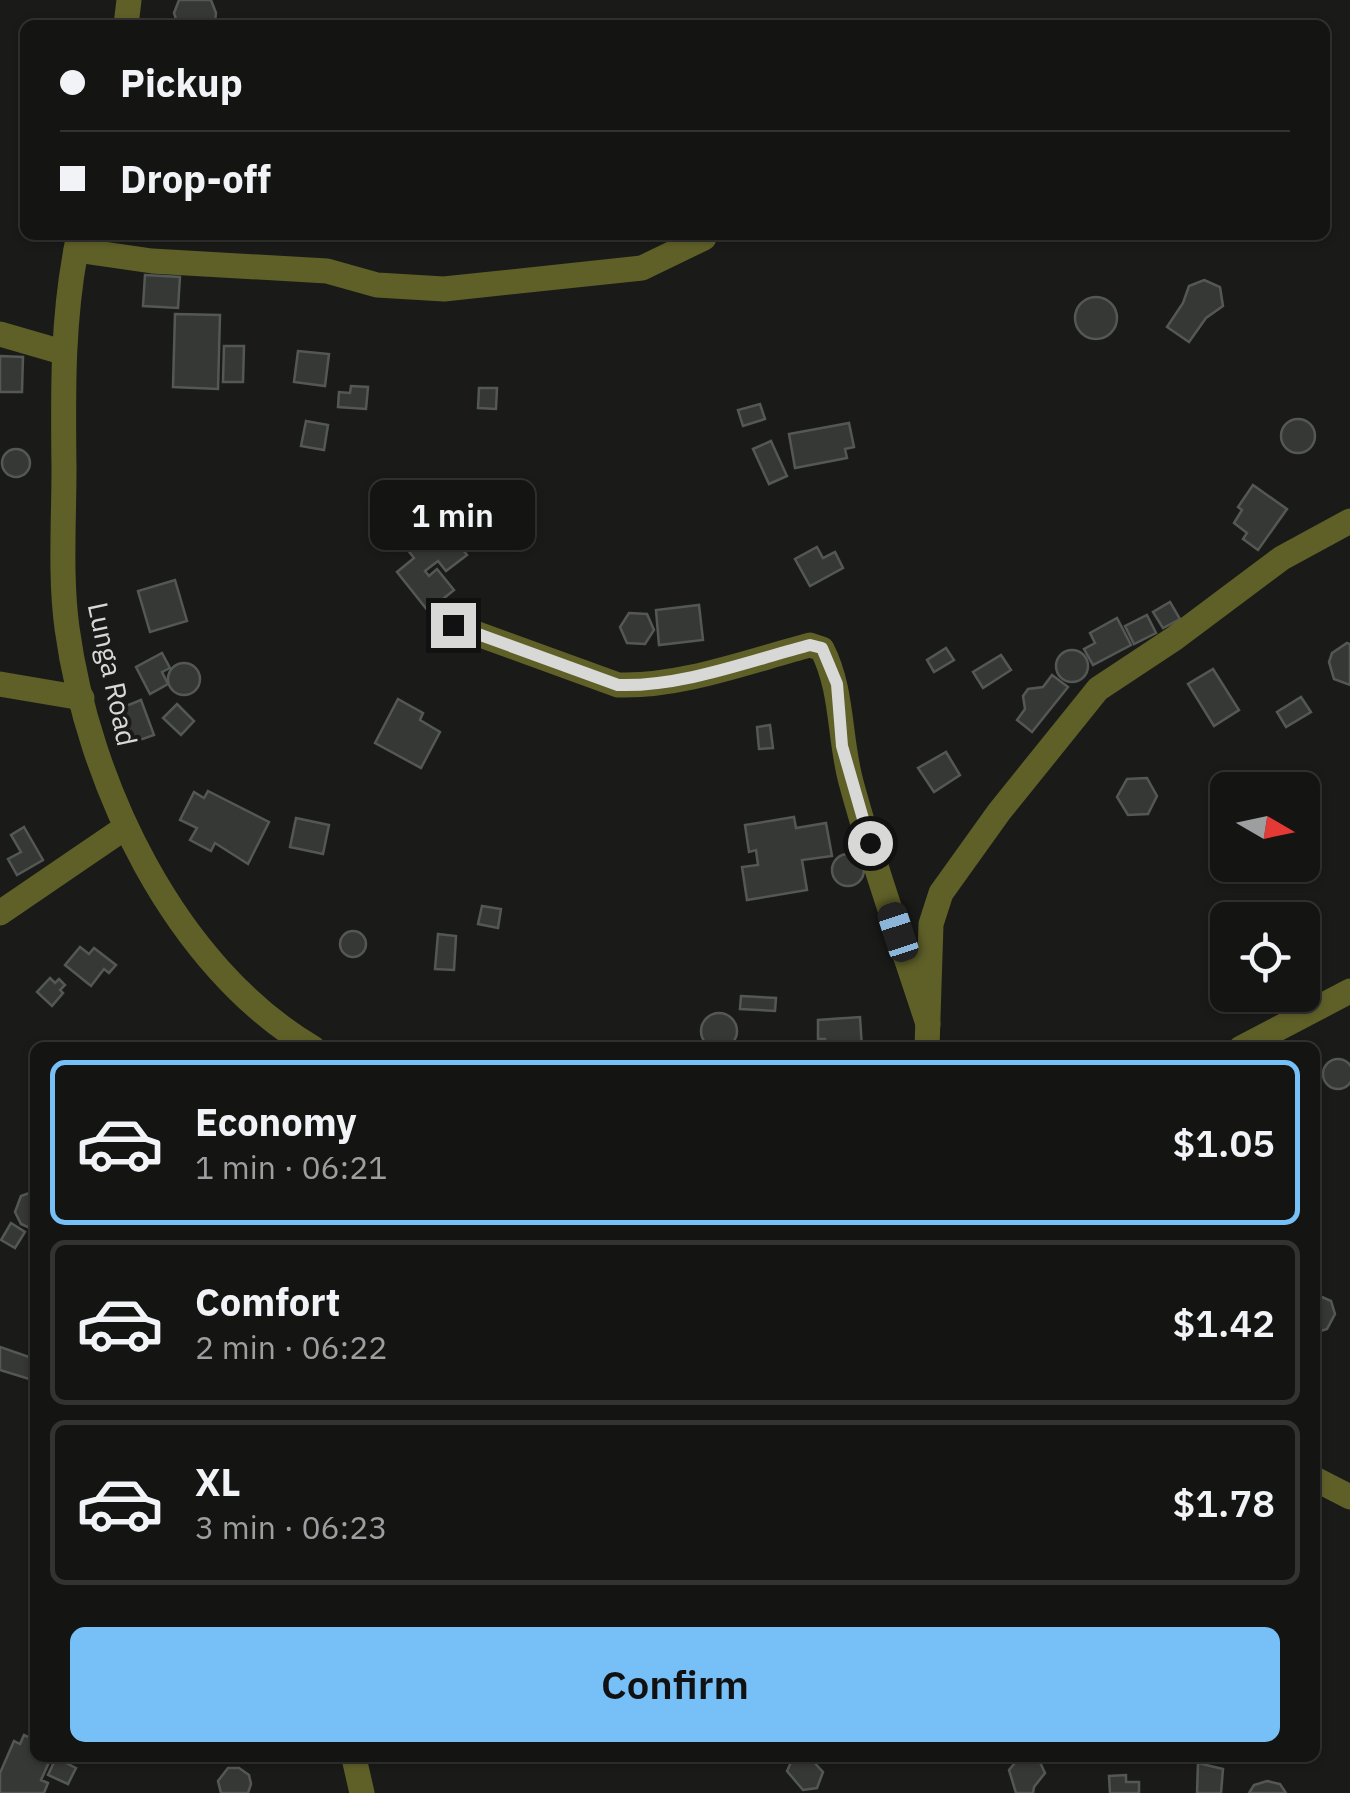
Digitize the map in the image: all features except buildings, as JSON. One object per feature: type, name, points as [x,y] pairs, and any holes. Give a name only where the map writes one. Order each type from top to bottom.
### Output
[{"type":"street","points":[[77,243],[152,261],[327,271],[377,285],[444,289],[642,268],[700,240]]},
{"type":"street","name":"Lunga Road","points":[[77,243],[62,352],[67,627],[82,698],[110,794],[167,898],[246,998],[305,1042]]},
{"type":"street","points":[[0,334],[62,352]]},
{"type":"street","points":[[928,1036],[931,924],[941,893],[1059,734],[1098,688],[1175,638],[1282,558],[1350,522]]},
{"type":"street","points":[[453,625],[618,685],[678,679],[810,645],[822,648],[837,684],[842,746],[853,787],[928,1036]]},
{"type":"street","points":[[0,684],[82,698]]},
{"type":"street","points":[[0,913],[126,827]]},
{"type":"street","points":[[1253,1042],[1350,991]]},
{"type":"street","points":[[1320,1482],[1350,1497]]},
{"type":"street","points":[[355,1762],[362,1793]]},
{"type":"route","points":[[453,625],[618,685],[678,679],[810,645],[822,648],[837,684],[842,746],[870,843]]}]
